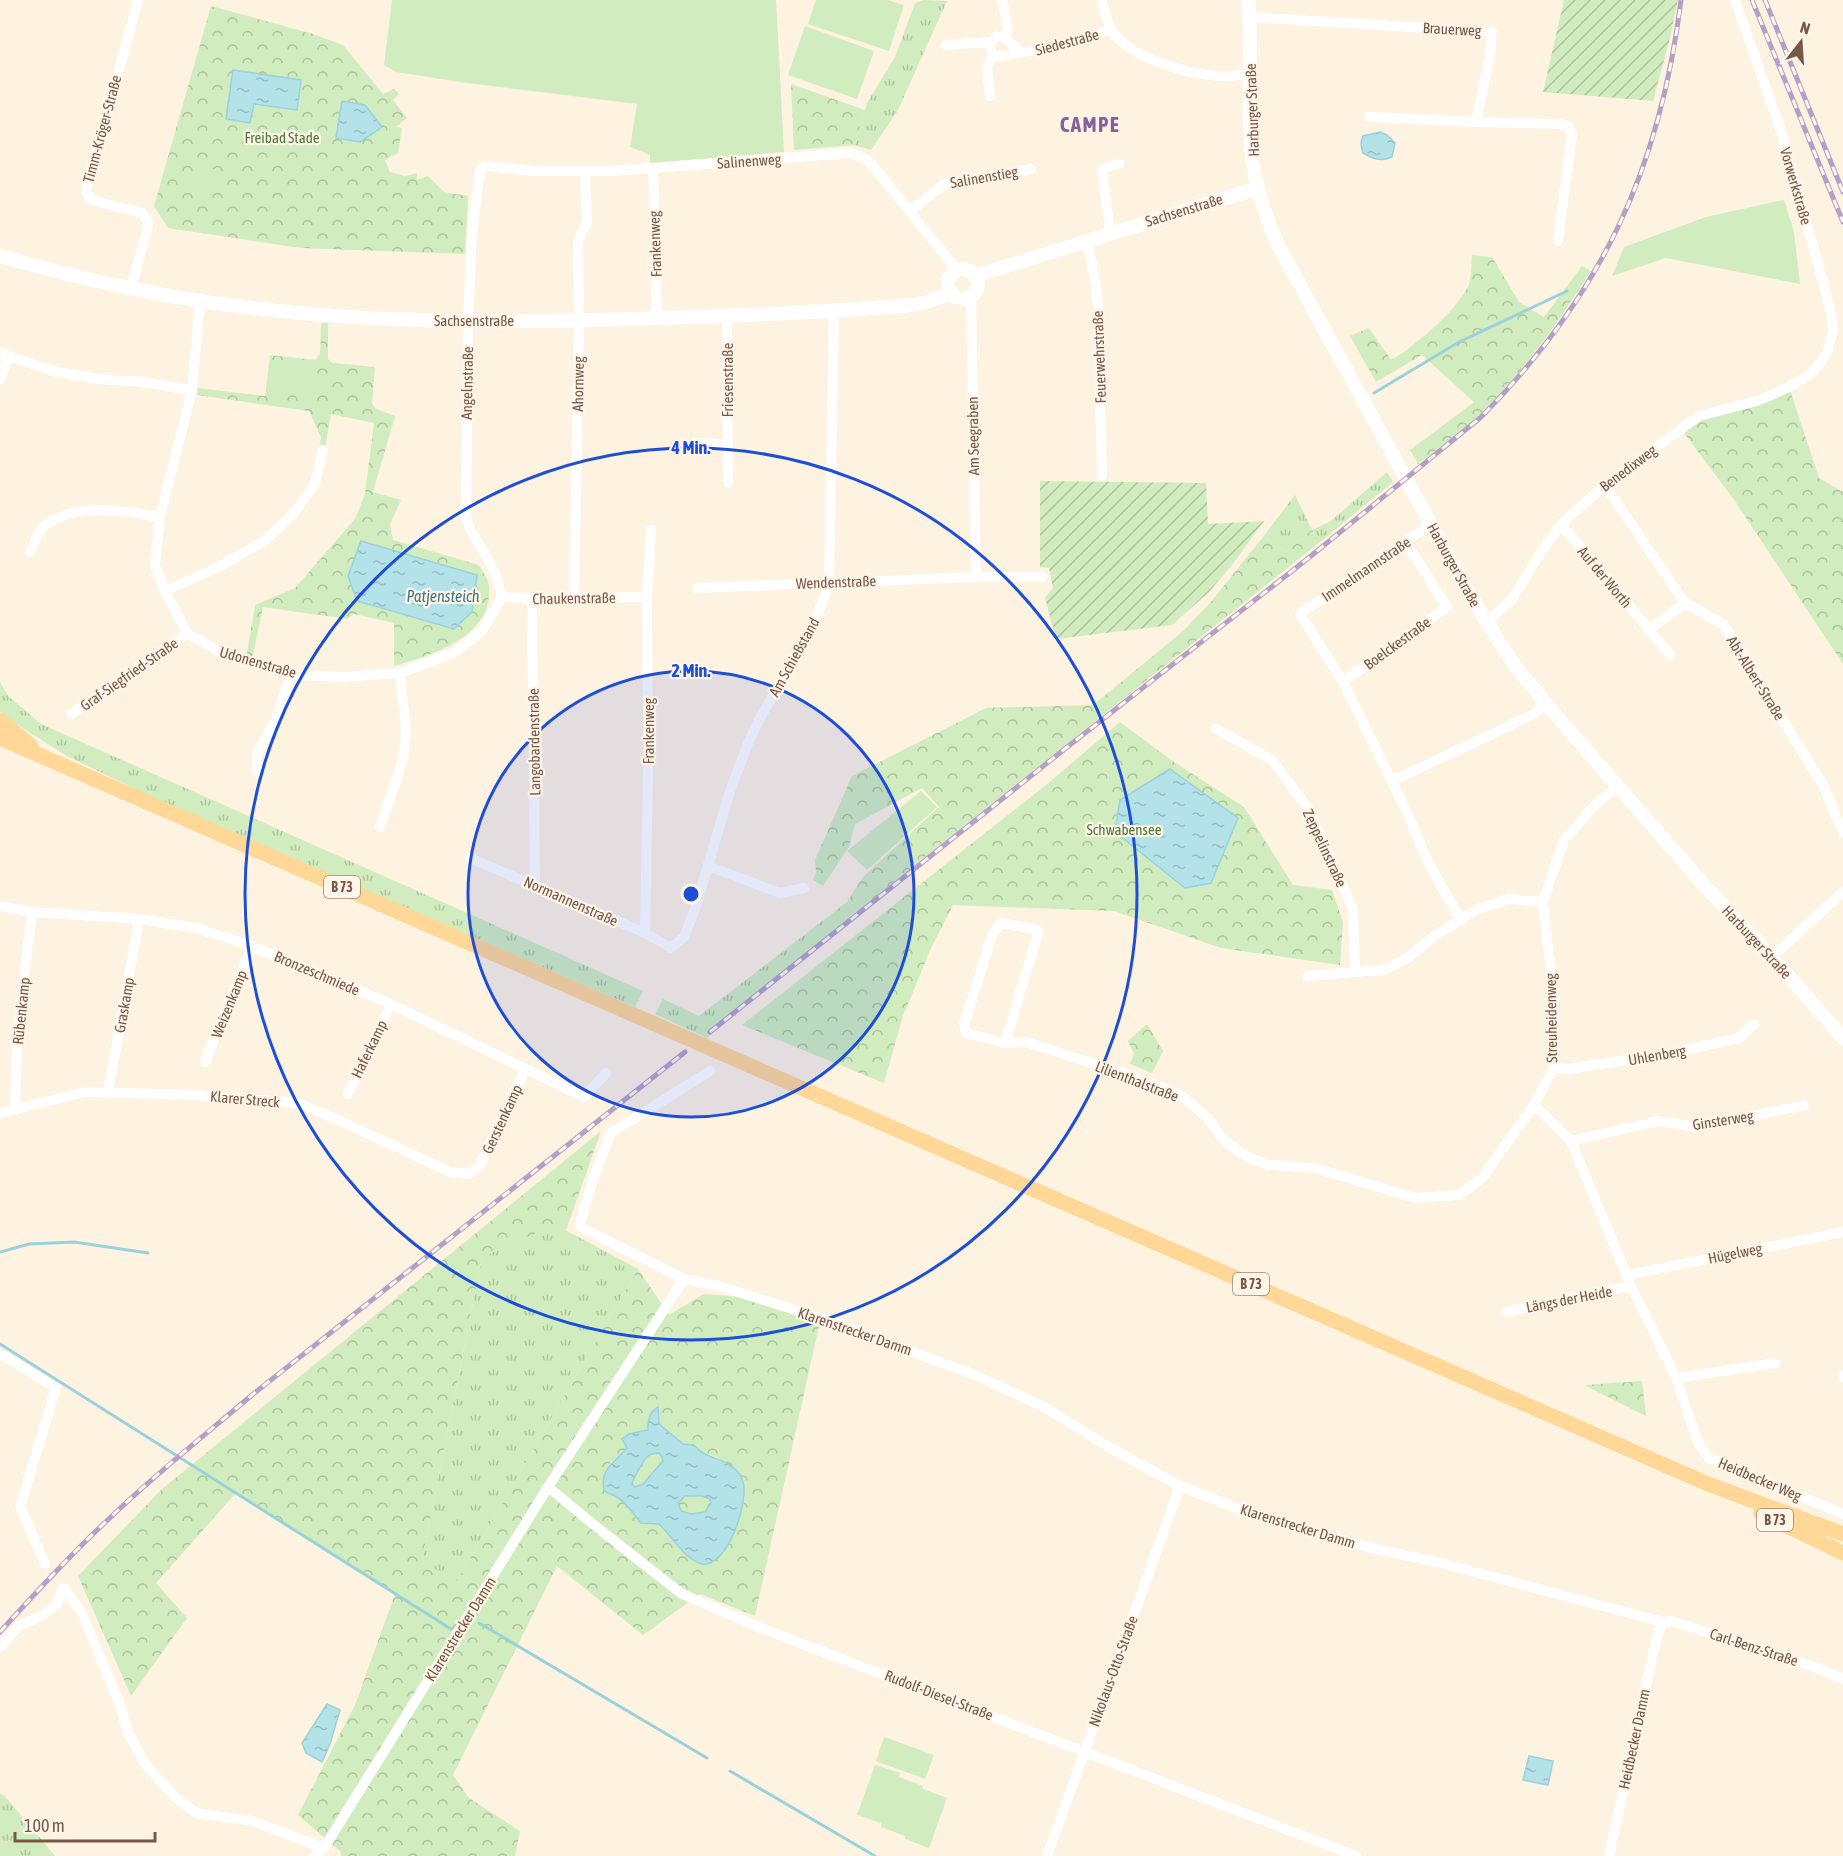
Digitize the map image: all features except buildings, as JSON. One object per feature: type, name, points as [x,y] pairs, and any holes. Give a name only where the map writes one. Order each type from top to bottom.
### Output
[{"type":"main road","points":[[0,720],[48,759]]},
{"type":"main road","name":"B 73","points":[[0,738],[1708,1484],[1843,1534]]},
{"type":"main road","name":"B 73","points":[[1708,1484],[1843,1553]]},
{"type":"street","name":"Timm-Kröger-Straße","points":[[131,287],[149,223],[142,213],[91,201],[86,191],[138,0]]},
{"type":"street","points":[[945,45],[990,42],[997,36],[1004,37],[1008,30],[1002,0]]},
{"type":"street","points":[[1101,0],[1111,30],[1128,46],[1141,54],[1181,70],[1219,76],[1251,74]]},
{"type":"street","name":"Harburger Straße","points":[[1248,0],[1251,147],[1266,217],[1278,245],[1486,623],[1515,666],[1546,703],[1704,885],[1772,957],[1843,1038]]},
{"type":"street","name":"Vorwerkstraße","points":[[1735,0],[1780,128],[1831,314],[1833,330],[1827,353],[1813,372]]},
{"type":"street","name":"Brauerweg","points":[[1250,18],[1492,32],[1490,55],[1476,122]]},
{"type":"street","name":"Siedestraße","points":[[992,57],[1046,49],[1111,30]]},
{"type":"street","name":"Siedestraße","points":[[1004,37],[1022,53]]},
{"type":"street","points":[[990,42],[992,57],[987,67],[990,96]]},
{"type":"street","points":[[1369,117],[1560,124],[1569,127],[1572,134],[1558,241]]},
{"type":"street","name":"Salinenweg","points":[[486,166],[533,171],[585,172],[852,153],[869,160],[957,270]]},
{"type":"street","points":[[1110,233],[1102,169],[1120,163]]},
{"type":"street","name":"Angelnstraße","points":[[486,166],[480,170],[478,179],[472,234],[468,321],[466,517],[470,529],[494,570],[502,597]]},
{"type":"street","name":"Frankenweg","points":[[652,168],[657,319]]},
{"type":"street","name":"Salinenstieg","points":[[910,211],[944,184],[1031,169]]},
{"type":"street","name":"Ahornweg","points":[[574,599],[579,321],[578,241],[587,222],[585,172]]},
{"type":"street","name":"Sachsenstraße","points":[[975,276],[1258,188]]},
{"type":"street","name":"Feuerwehrstraße","points":[[1087,240],[1098,309],[1102,475]]},
{"type":"street","name":"Sachsenstraße","points":[[0,256],[44,269],[200,301],[406,320],[579,321],[834,311],[919,304],[950,292]]},
{"type":"street","points":[[957,270],[967,270],[975,276],[977,289],[971,296],[958,298],[950,292],[949,280],[957,270]]},
{"type":"street","name":"Am Seegraben","points":[[971,296],[976,577]]},
{"type":"street","points":[[187,633],[165,591],[155,565],[160,517],[192,390],[200,301]]},
{"type":"street","name":"Am Schießstand","points":[[672,948],[684,937],[730,790],[749,741],[811,630],[829,582],[834,311]]},
{"type":"street","name":"Friesenstraße","points":[[727,316],[728,483]]},
{"type":"street","points":[[0,380],[4,355],[53,371],[98,380],[140,382],[192,390]]},
{"type":"street","name":"Benedixweg","points":[[1486,623],[1513,598],[1539,555],[1561,525],[1605,485],[1699,416],[1757,401],[1789,387],[1813,372]]},
{"type":"street","points":[[693,443],[727,444]]},
{"type":"street","points":[[165,591],[214,569],[263,542],[293,514],[315,483],[323,450]]},
{"type":"street","name":"Abt-Albert-Straße","points":[[1605,485],[1685,603],[1723,624],[1823,785],[1843,832]]},
{"type":"street","points":[[30,552],[41,531],[63,514],[114,510],[160,517]]},
{"type":"street","name":"Immelmannstraße","points":[[1343,682],[1300,614],[1431,524]]},
{"type":"street","name":"Auf der Worth","points":[[1561,525],[1670,656]]},
{"type":"street","name":"Frankenweg","points":[[645,933],[648,771],[647,597],[651,530]]},
{"type":"street","name":"Boelckestraße","points":[[1343,682],[1447,607],[1405,542]]},
{"type":"street","name":"Wendenstraße","points":[[697,588],[976,577],[1042,577]]},
{"type":"street","name":"Chaukenstraße","points":[[502,597],[532,599],[647,597]]},
{"type":"street","name":"Udonenstraße","points":[[187,633],[223,654],[291,675],[340,677],[400,673],[454,653],[482,632],[502,597]]},
{"type":"street","name":"Langobardenstraße","points":[[532,599],[535,885]]},
{"type":"street","points":[[1648,630],[1685,603]]},
{"type":"street","name":"Graf-Siegfried-Straße","points":[[71,714],[187,633]]},
{"type":"street","points":[[380,827],[403,760],[406,732],[400,673]]},
{"type":"street","points":[[257,771],[257,753],[276,719],[291,675]]},
{"type":"street","points":[[1343,682],[1392,781],[1428,862],[1461,921]]},
{"type":"street","points":[[1392,781],[1534,714],[1546,703]]},
{"type":"street","name":"Zeppelinstraße","points":[[1216,729],[1272,760],[1308,808],[1353,909],[1355,972]]},
{"type":"street","name":"Streuheidenweg","points":[[1534,1106],[1554,1067],[1554,998],[1543,902],[1564,840],[1594,806],[1618,786]]},
{"type":"street","name":"Normannenstraße","points":[[470,858],[645,933],[672,948]]},
{"type":"street","points":[[708,866],[780,893],[804,888]]},
{"type":"street","points":[[1772,957],[1843,892]]},
{"type":"street","points":[[1307,976],[1384,970],[1406,959],[1436,935],[1478,909],[1508,899],[1543,902]]},
{"type":"street","name":"Bronzeschmiede","points":[[0,906],[32,912],[139,919],[196,928],[252,946],[391,1004],[584,1097],[606,1073]]},
{"type":"street","name":"Rübenkamp","points":[[15,1110],[17,1037],[32,912]]},
{"type":"street","name":"Graskamp","points":[[108,1092],[139,919]]},
{"type":"street","name":"Lilienthalstraße","points":[[1005,1043],[1039,930],[1001,923],[992,935],[964,1024],[966,1033],[1005,1043],[1026,1042],[1123,1073],[1179,1094],[1208,1118],[1222,1138],[1238,1151],[1269,1165],[1315,1168],[1415,1198],[1459,1195],[1482,1178],[1534,1106]]},
{"type":"street","name":"Weizenkamp","points":[[205,1062],[252,946]]},
{"type":"street","name":"Haferkamp","points":[[348,1094],[391,1004]]},
{"type":"street","name":"Uhlenberg","points":[[1554,1067],[1567,1069],[1667,1054],[1739,1038],[1754,1024]]},
{"type":"street","name":"Gerstenkamp","points":[[477,1170],[525,1069]]},
{"type":"street","points":[[684,1279],[580,1225],[593,1179],[612,1133],[710,1071]]},
{"type":"street","name":"Klarer Streck","points":[[0,1113],[85,1092],[194,1095],[298,1103],[450,1172],[469,1174],[477,1170]]},
{"type":"street","name":"Ginsterweg","points":[[1571,1141],[1658,1121],[1696,1127],[1805,1105]]},
{"type":"street","points":[[1534,1106],[1571,1141],[1631,1286],[1676,1378],[1776,1363]]},
{"type":"street","name":"Hügelweg","points":[[1627,1275],[1843,1232]]},
{"type":"street","name":"Klarenstrecker Damm","points":[[314,1856],[324,1848],[548,1487],[684,1279],[719,1286],[824,1318],[975,1375],[1046,1408],[1112,1449],[1180,1486],[1241,1510],[1371,1548],[1437,1562],[1663,1623]]},
{"type":"street","name":"Längs der Heide","points":[[1506,1312],[1631,1286]]},
{"type":"street","points":[[0,1354],[56,1388],[20,1507],[45,1564]]},
{"type":"street","name":"Heidbecker Weg","points":[[1676,1378],[1692,1428],[1699,1445],[1708,1458],[1843,1514]]},
{"type":"street","name":"Nikolaus-Otto-Straße","points":[[1047,1856],[1180,1486]]},
{"type":"street","name":"Rudolf-Diesel-Straße","points":[[548,1487],[598,1529],[682,1593],[756,1626],[1356,1856]]},
{"type":"street","points":[[0,1647],[20,1625],[41,1616],[57,1604],[63,1587],[82,1613],[119,1702],[128,1732],[145,1764],[174,1796],[196,1813],[252,1821],[324,1848]]},
{"type":"street","name":"Carl-Benz-Straße","points":[[1663,1623],[1670,1621],[1684,1625],[1817,1668],[1843,1679]]},
{"type":"street","name":"Heidbecker Damm","points":[[1609,1856],[1656,1636],[1663,1623]]},
{"type":"green space","points":[[392,0],[776,0],[784,152],[650,163],[650,155],[630,147],[637,104],[396,72],[384,65]]},
{"type":"green space","points":[[816,0],[888,0],[904,5],[889,51],[808,24]]},
{"type":"green space","points":[[924,0],[947,1],[897,112],[871,150],[854,145],[867,103],[895,57],[915,3]]},
{"type":"green space","points":[[1564,0],[1678,0],[1653,101],[1543,92]]},
{"type":"green space","name":"Freibad Stade","points":[[211,6],[313,34],[343,45],[383,94],[394,89],[399,94],[393,100],[407,118],[396,127],[402,128],[398,153],[385,160],[390,172],[405,176],[417,173],[417,180],[428,176],[444,192],[468,196],[465,254],[301,248],[168,228],[154,206]]},
{"type":"green space","points":[[805,26],[874,51],[857,99],[788,75]]},
{"type":"green space","points":[[791,84],[865,110],[854,145],[794,150]]},
{"type":"green space","points":[[199,166],[214,169],[208,201],[193,198]]},
{"type":"green space","points":[[1784,200],[1794,232],[1800,284],[1666,258],[1612,276],[1624,247],[1706,217]]},
{"type":"green space","points":[[1472,255],[1492,257],[1519,302],[1544,317],[1582,266],[1591,271],[1546,338],[1495,399],[1477,417],[1418,464],[1410,450],[1474,402],[1422,355],[1376,382],[1350,336],[1369,328],[1391,360],[1400,355],[1423,337],[1457,304],[1470,281]]},
{"type":"green space","points":[[321,323],[328,323],[328,359],[332,363],[375,367],[372,403],[376,409],[395,416],[373,492],[401,500],[390,524],[393,540],[479,565],[489,586],[488,604],[471,631],[442,649],[394,666],[394,623],[354,614],[347,619],[263,607],[252,660],[246,659],[255,605],[295,588],[355,519],[365,494],[374,423],[331,414],[325,448],[320,448],[321,437],[309,411],[197,395],[198,388],[265,396],[270,355],[315,360],[320,354]],"holes":[[[361,541],[476,575],[472,612],[453,629],[357,601]]]},
{"type":"green space","points":[[274,362],[315,366],[319,393],[271,387]]},
{"type":"green space","points":[[1789,387],[1819,478],[1843,492],[1843,664],[1735,501],[1681,429],[1699,416]]},
{"type":"green space","points":[[1387,472],[1393,482],[1320,542],[1312,530],[1331,521]]},
{"type":"green space","points":[[1040,481],[1206,483],[1208,524],[1264,521],[1209,592],[1172,625],[1056,639],[1045,598],[1053,588],[1049,568],[1040,567]]},
{"type":"green space","points":[[1295,495],[1312,530],[1286,552],[1263,537]]},
{"type":"green space","points":[[1312,530],[1320,542],[856,912],[847,902],[863,877],[939,807],[922,788],[855,824],[849,847],[823,886],[813,880],[816,873],[815,860],[852,776],[986,708],[1093,705],[1182,632],[1210,603],[1263,537],[1286,552]]},
{"type":"green space","points":[[0,682],[8,696],[41,724],[643,991],[635,1007],[162,802],[67,756],[5,717],[0,711]]},
{"type":"green space","name":"Schwabensee","points":[[1120,722],[1174,762],[1244,807],[1293,885],[1332,890],[1343,922],[1340,965],[1221,948],[1114,911],[953,905],[931,948],[903,1016],[884,1083],[742,1025],[1046,785]]},
{"type":"green space","points":[[921,791],[937,807],[867,870],[847,851]]},
{"type":"green space","points":[[847,902],[856,912],[707,1038],[655,1014],[663,999],[699,1016]]},
{"type":"green space","points":[[1147,1024],[1163,1051],[1152,1073],[1130,1064],[1134,1054],[1128,1041]]},
{"type":"green space","points":[[601,1131],[566,1230],[554,1225],[482,1257],[422,1560],[456,1583],[638,1269],[669,1315],[704,1294],[742,1297],[820,1321],[755,1616],[700,1594],[643,1635],[557,1566],[453,1775],[469,1798],[520,1831],[515,1856],[341,1856],[341,1852],[298,1815],[355,1705],[395,1594],[235,1494],[156,1583],[187,1618],[131,1696],[78,1576],[162,1489]],"holes":[[[658,1407],[658,1424],[683,1444],[694,1445],[702,1452],[718,1458],[745,1497],[740,1516],[724,1553],[683,1550],[659,1523],[637,1519],[625,1503],[608,1494],[604,1478],[611,1462],[627,1448],[629,1434],[648,1430]]]},
{"type":"green space","points":[[554,1224],[638,1269],[456,1583],[422,1560],[482,1257]]},
{"type":"green space","points":[[1642,1381],[1646,1416],[1584,1385]]},
{"type":"green space","points":[[659,1453],[663,1461],[643,1484],[635,1487],[632,1485],[638,1469],[646,1458]]},
{"type":"green space","points":[[685,1496],[702,1496],[710,1499],[711,1503],[705,1512],[696,1514],[681,1511],[678,1503]]},
{"type":"green space","points":[[884,1737],[934,1755],[925,1779],[876,1761]]},
{"type":"green space","points":[[875,1765],[900,1773],[899,1777],[947,1798],[929,1848],[881,1827],[881,1823],[857,1815]]},
{"type":"green space","points":[[0,1794],[4,1795],[55,1856],[0,1856]]},
{"type":"water","points":[[233,70],[301,80],[297,110],[254,104],[250,123],[226,119]]},
{"type":"water","points":[[342,101],[365,105],[382,127],[360,142],[336,138]]},
{"type":"water","points":[[1380,132],[1395,143],[1392,157],[1377,159],[1363,153],[1361,140],[1363,136]]},
{"type":"water","name":"Patjensteich","points":[[361,541],[477,575],[472,612],[454,629],[357,601],[348,576]]},
{"type":"water","name":"Schwabensee","points":[[1170,769],[1238,818],[1211,883],[1185,888],[1115,832],[1120,800]]},
{"type":"water","points":[[658,1407],[659,1424],[683,1444],[694,1445],[706,1454],[727,1463],[734,1468],[743,1482],[743,1503],[734,1532],[720,1556],[711,1562],[702,1564],[690,1558],[659,1524],[641,1523],[624,1502],[604,1490],[603,1482],[606,1471],[627,1448],[622,1439],[629,1434],[648,1430],[650,1417]],"holes":[[[659,1453],[663,1461],[643,1484],[635,1487],[632,1484],[633,1481],[646,1458]],[[685,1496],[702,1496],[710,1499],[711,1503],[705,1512],[691,1514],[681,1511],[678,1503]]]},
{"type":"water","points":[[327,1704],[340,1710],[322,1762],[306,1753],[302,1743]]},
{"type":"water","points":[[1529,1756],[1553,1761],[1548,1785],[1523,1780]]},
{"type":"waterway","points":[[1374,393],[1459,342],[1567,291]]},
{"type":"waterway","points":[[0,1252],[29,1244],[74,1242],[148,1253]]},
{"type":"waterway","points":[[0,1344],[451,1629]]},
{"type":"waterway","points":[[479,1623],[707,1758]]},
{"type":"waterway","points":[[730,1771],[875,1856]]},
{"type":"railway","points":[[710,1032],[1306,560],[1480,418],[1523,372],[1560,325],[1591,277],[1618,227],[1640,175],[1658,120],[1671,62],[1681,0]]},
{"type":"railway","points":[[1752,0],[1843,222]]},
{"type":"railway","points":[[1765,0],[1843,192]]},
{"type":"railway","points":[[0,1632],[85,1542],[182,1453],[685,1052]]},
{"type":"district","name":"CAMPE","points":[[1090,124]]}]
